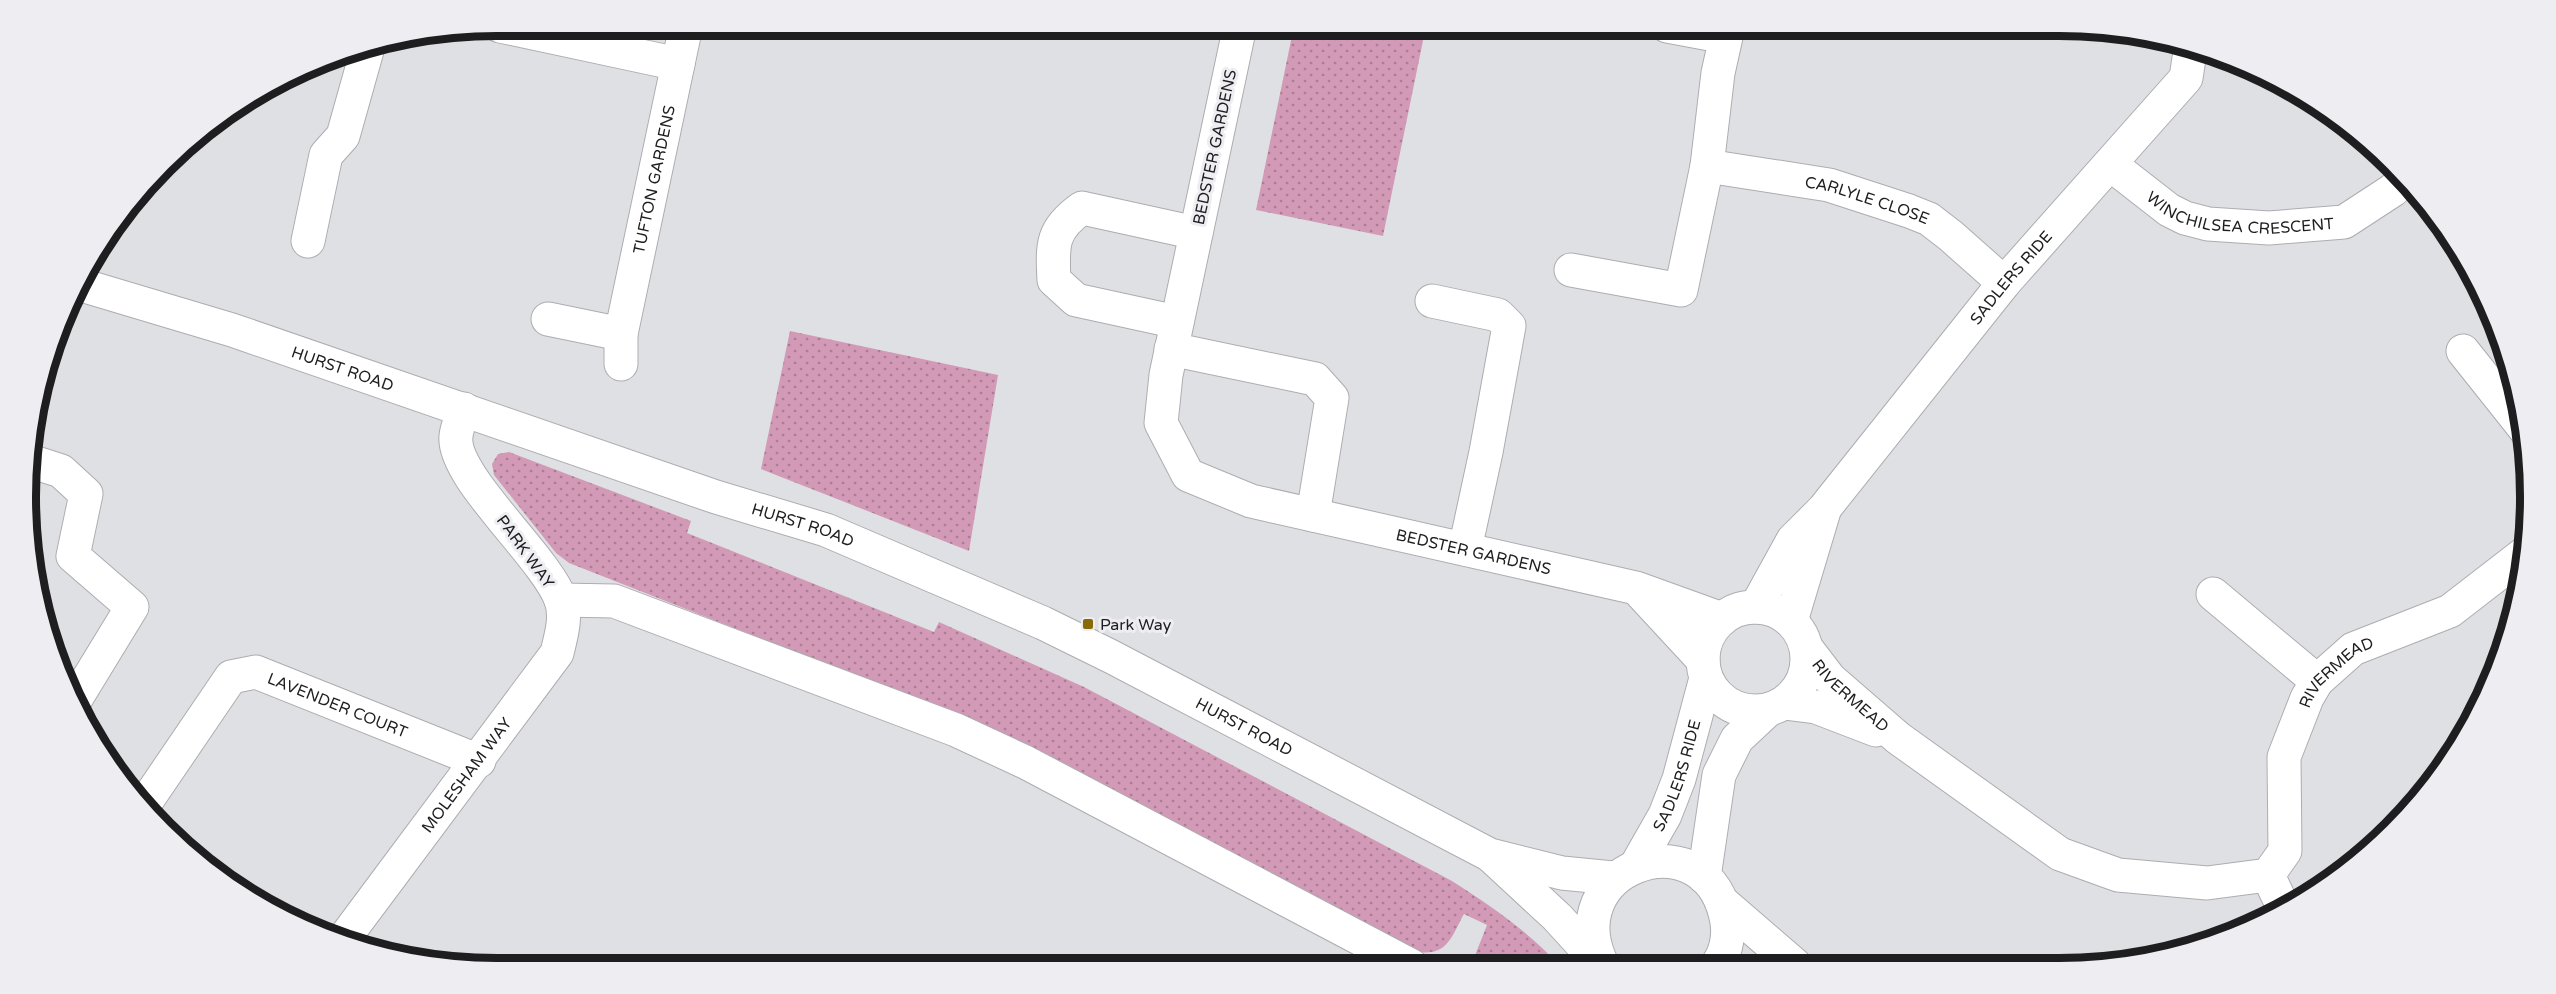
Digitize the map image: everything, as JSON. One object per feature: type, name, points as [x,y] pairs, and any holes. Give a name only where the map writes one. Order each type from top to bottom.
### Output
[{"type":"street","points":[[547,36],[678,64]]},
{"type":"street","name":"TUFTON GARDENS","points":[[548,319],[621,349],[684,36]]},
{"type":"street","name":"BEDSTER GARDENS","points":[[1238,36],[1174,336],[1161,423],[1188,475],[1251,501],[1636,588],[1722,619]]},
{"type":"street","points":[[1571,270],[1681,290],[1707,166],[1718,73],[1726,37],[1721,36]]},
{"type":"street","points":[[308,241],[326,155],[344,136],[366,55]]},
{"type":"street","name":"SADLERS RIDE","points":[[1756,607],[1793,540],[1824,509],[2004,283],[2186,78],[2189,55]]},
{"type":"street","name":"WINCHILSEA CRESCENT","points":[[2110,164],[2169,210],[2185,218],[2208,224],[2268,228],[2344,222],[2398,185]]},
{"type":"street","name":"CARLYLE CLOSE","points":[[1707,166],[1829,185],[1910,211],[1929,219],[1952,236],[2004,283]]},
{"type":"street","name":"BEDSTER GARDENS","points":[[1196,232],[1082,208],[1063,221],[1052,250],[1054,279],[1076,300],[1174,336],[1315,379],[1332,398],[1312,514]]},
{"type":"street","name":"HURST ROAD","points":[[87,287],[232,330],[716,497],[826,530],[1033,619],[1112,657],[1490,855],[1562,873],[1624,872],[1653,861],[1671,861],[1689,867],[1713,889]]},
{"type":"street","points":[[1432,301],[1498,315],[1509,327],[1465,549]]},
{"type":"street","points":[[2463,351],[2512,413]]},
{"type":"street","name":"PARK WAY","points":[[464,409],[455,438],[465,471],[543,569],[561,600],[614,601],[956,730],[1025,762],[1397,958]]},
{"type":"street","points":[[37,463],[60,471],[86,494],[73,556],[98,580],[132,607],[80,692]]},
{"type":"street","name":"SADLERS RIDE","points":[[1791,621],[1824,509]]},
{"type":"street","name":"RIVERMEAD","points":[[1807,649],[1830,680],[1898,738],[2060,854],[2118,875],[2206,883],[2268,875],[2285,851],[2284,757],[2307,698],[2317,681],[2353,649],[2450,611],[2515,560]]},
{"type":"street","points":[[1636,588],[1704,669],[1713,691],[1738,708],[1752,712],[1776,707]]},
{"type":"street","points":[[2213,594],[2317,681]]},
{"type":"street","name":"MOLESHAM WAY","points":[[348,934],[479,761],[557,653],[564,624],[561,600]]},
{"type":"street","points":[[1704,669],[1705,644],[1712,630],[1732,612],[1756,607],[1774,611],[1791,621],[1801,634],[1807,649],[1804,680],[1796,693],[1737,739],[1719,775],[1713,889],[1728,924],[1727,944],[1720,958]]},
{"type":"street","name":"SADLERS RIDE","points":[[1599,958],[1595,949],[1592,926],[1597,903],[1624,872],[1665,815],[1679,779],[1704,669]]},
{"type":"street","name":"LAVENDER COURT","points":[[149,799],[231,677],[256,672],[479,761]]},
{"type":"street","name":"RIVERMEAD","points":[[1776,707],[1816,707],[1898,738]]},
{"type":"street","name":"HURST ROAD","points":[[1490,855],[1557,917],[1595,958]]},
{"type":"street","points":[[2268,875],[2280,901]]},
{"type":"street","points":[[1713,889],[1787,958]]},
{"type":"shaded area","points":[[1292,36],[1424,36],[1383,236],[1256,210]]},
{"type":"shaded area","points":[[790,331],[998,375],[969,551],[761,469]]},
{"type":"shaded area","points":[[509,452],[691,521],[687,533],[934,632],[939,622],[1084,687],[1452,881],[1509,920],[1552,958],[1474,958],[1487,925],[1464,914],[1443,947],[1437,951],[1419,952],[999,732],[569,563],[556,553],[494,475],[492,464],[498,454]]},
{"type":"place","name":"Park Way","points":[[1088,624]]}]
